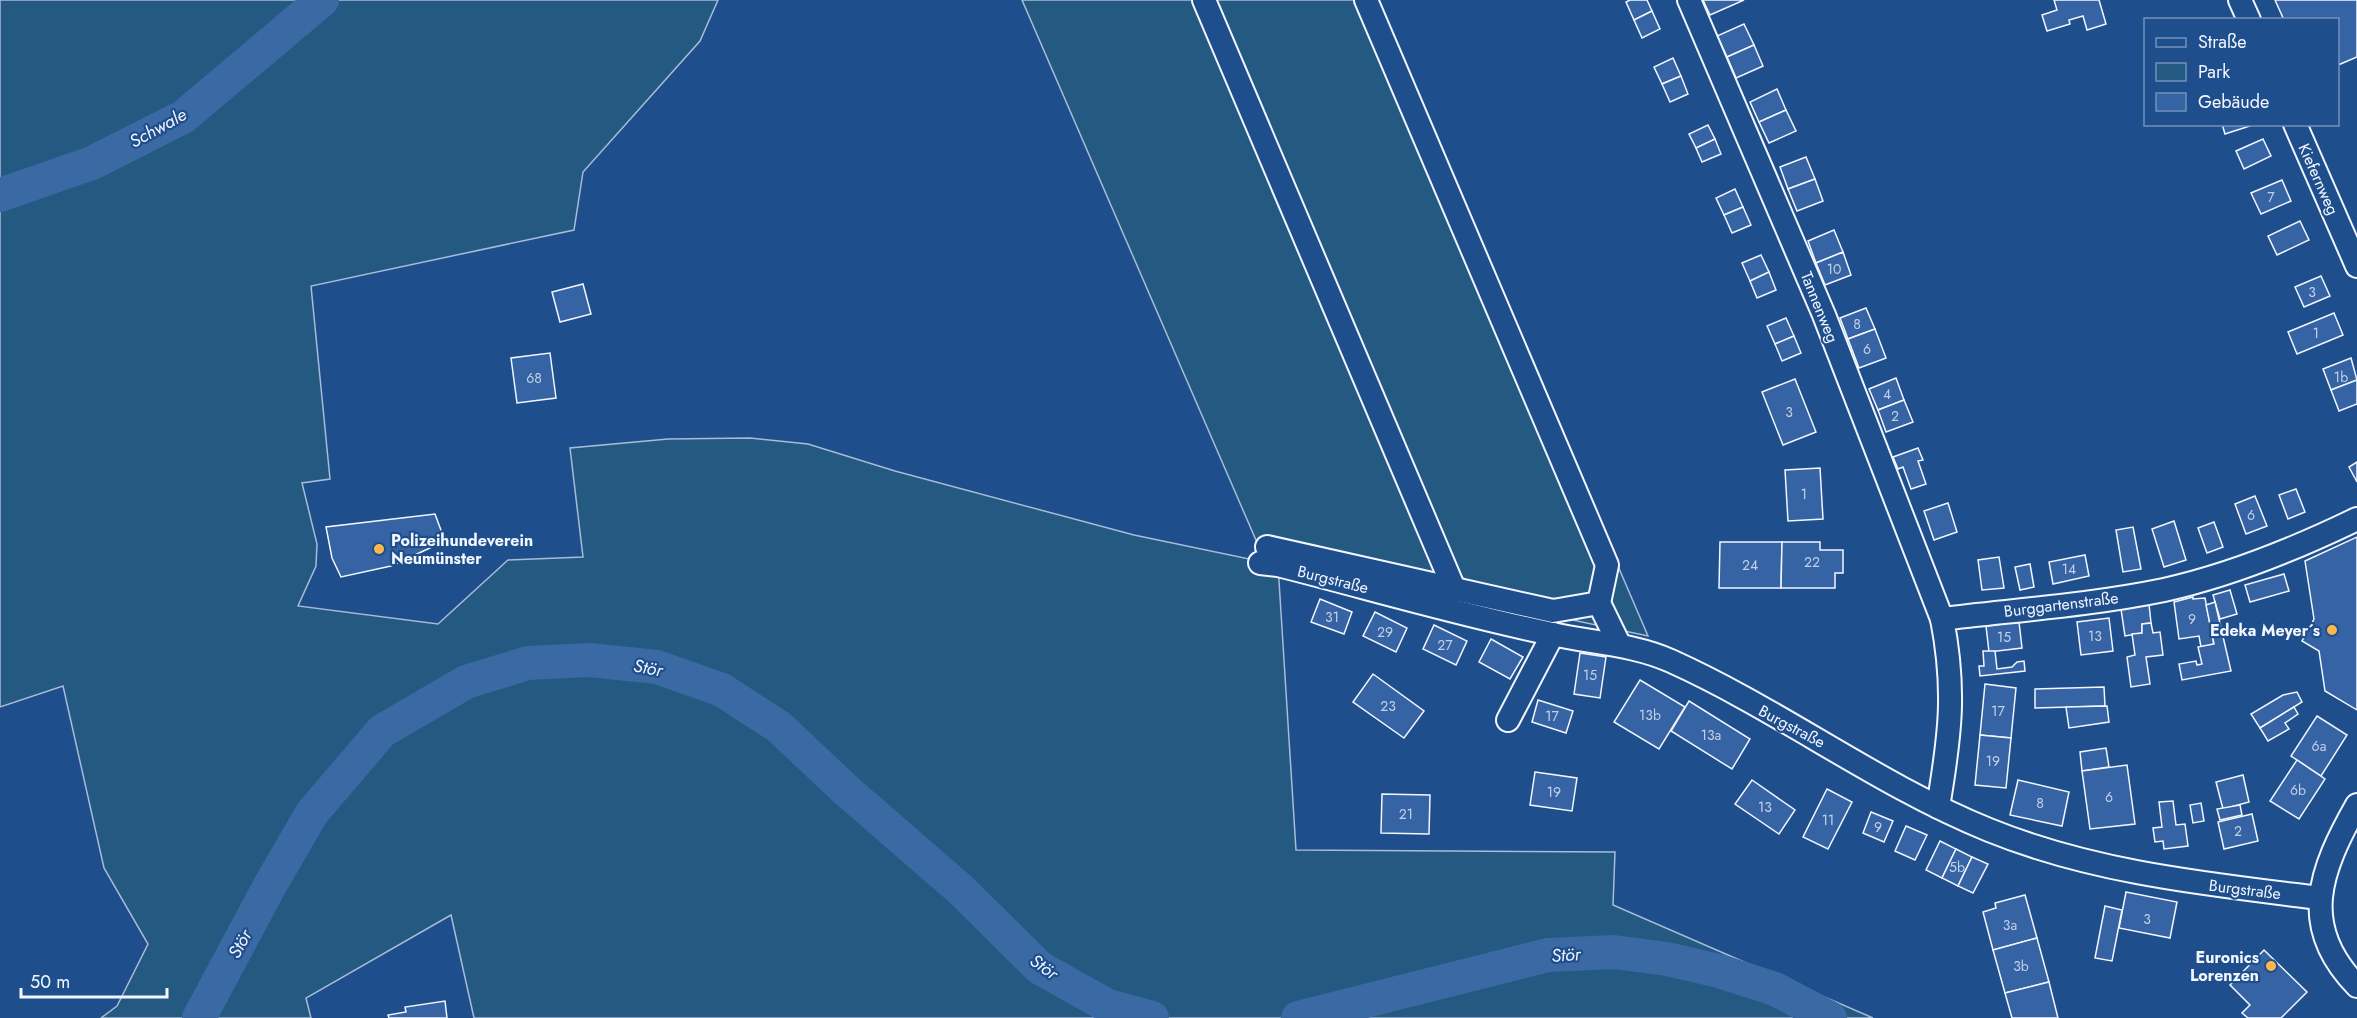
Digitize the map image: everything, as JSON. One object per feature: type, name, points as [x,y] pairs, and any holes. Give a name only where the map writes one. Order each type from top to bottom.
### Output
[{"type":"street","points":[[1204,0],[1455,591],[1553,611],[1599,603]]},
{"type":"street","points":[[1365,0],[1607,565],[1599,603],[1619,644]]},
{"type":"street","name":"Tannenweg","points":[[1689,0],[1824,315],[1942,619]]},
{"type":"street","points":[[2240,0],[2248,18]]},
{"type":"street","name":"Kiefernweg","points":[[2296,126],[2357,266]]},
{"type":"street","name":"Burggartenstraße","points":[[1942,619],[2164,590],[2233,571],[2291,551],[2357,519]]},
{"type":"street","name":"Burgstraße","points":[[1455,591],[1263,555],[1278,565],[1553,634],[1619,644],[1670,661],[1938,807],[1988,830],[2064,856],[2199,884],[2319,898]]},
{"type":"street","points":[[1938,807],[1951,731],[1951,684],[1942,619]]},
{"type":"street","points":[[1508,720],[1553,634]]},
{"type":"street","points":[[2357,805],[2337,844],[2319,898],[2320,922],[2326,942],[2335,960],[2357,986]]},
{"type":"green space","points":[[0,0],[718,0],[700,41],[583,172],[574,230],[311,286],[330,479],[302,483],[317,544],[316,566],[298,606],[438,624],[508,560],[583,557],[570,448],[668,439],[750,438],[808,444],[895,471],[1134,535],[1278,565],[1296,850],[1615,852],[1613,905],[1873,1018],[474,1018],[451,915],[306,998],[311,1018],[101,1018],[117,1006],[148,944],[104,868],[63,686],[0,707]],"holes":[[[871,813],[960,889],[1023,951]]]},
{"type":"green space","points":[[1022,0],[1375,0],[1648,636],[1262,554]]},
{"type":"building","points":[[1647,0],[1652,11],[1634,20],[1626,2]]},
{"type":"building","points":[[1703,0],[1744,0],[1710,15]]},
{"type":"building","points":[[2054,0],[2099,0],[2106,24],[2087,30],[2083,16],[2069,20],[2070,24],[2047,31],[2042,15],[2057,10]]},
{"type":"building","points":[[2275,0],[2357,0],[2357,57],[2339,65],[2339,18],[2283,18]]},
{"type":"building","points":[[1652,11],[1660,29],[1642,38],[1634,20]]},
{"type":"building","points":[[1744,24],[1754,45],[1727,57],[1717,36]]},
{"type":"building","points":[[1754,45],[1763,66],[1736,78],[1727,57]]},
{"type":"building","points":[[1673,58],[1681,76],[1662,84],[1654,67]]},
{"type":"building","points":[[1681,76],[1688,94],[1670,102],[1662,84]]},
{"type":"building","points":[[1777,89],[1786,110],[1759,122],[1750,102]]},
{"type":"building","points":[[1786,110],[1796,131],[1769,143],[1759,122]]},
{"type":"building","points":[[1708,125],[1715,139],[1696,148],[1689,134]]},
{"type":"building","points":[[2223,126],[2250,126],[2225,134]]},
{"type":"building","points":[[1715,139],[1721,154],[1702,162],[1696,148]]},
{"type":"building","points":[[2263,139],[2271,156],[2244,169],[2236,151]]},
{"type":"building","points":[[1806,157],[1815,179],[1788,189],[1780,167]]},
{"type":"building","points":[[1815,179],[1823,201],[1797,211],[1788,189]]},
{"type":"building","points":[[2282,180],[2291,201],[2261,214],[2251,193]]},
{"type":"building","points":[[1735,189],[1743,207],[1724,215],[1716,198]]},
{"type":"building","points":[[1743,207],[1751,225],[1732,233],[1724,215]]},
{"type":"building","points":[[2300,221],[2309,240],[2277,255],[2268,236]]},
{"type":"building","points":[[1834,230],[1843,252],[1816,263],[1808,241]]},
{"type":"building","points":[[1843,252],[1851,275],[1825,285],[1816,263]]},
{"type":"building","points":[[1761,255],[1769,272],[1750,281],[1742,263]]},
{"type":"building","points":[[1769,272],[1776,290],[1757,298],[1750,281]]},
{"type":"building","points":[[2321,276],[2330,296],[2304,307],[2295,287]]},
{"type":"building","points":[[583,284],[591,314],[560,322],[552,292]]},
{"type":"building","points":[[1866,308],[1875,329],[1848,339],[1840,318]]},
{"type":"building","points":[[2334,313],[2343,335],[2297,354],[2288,332]]},
{"type":"building","points":[[1786,318],[1794,336],[1775,344],[1767,326]]},
{"type":"building","points":[[1875,329],[1886,358],[1859,368],[1848,339]]},
{"type":"building","points":[[1794,336],[1801,353],[1782,361],[1775,344]]},
{"type":"building","points":[[550,353],[556,398],[517,403],[511,358]]},
{"type":"building","points":[[2351,358],[2357,380],[2331,390],[2323,369]]},
{"type":"building","points":[[1896,378],[1904,400],[1878,410],[1869,389]]},
{"type":"building","points":[[1795,379],[1816,432],[1783,445],[1762,392]]},
{"type":"building","points":[[2357,380],[2357,404],[2339,411],[2331,390]]},
{"type":"building","points":[[1904,400],[1913,422],[1886,432],[1878,410]]},
{"type":"building","points":[[1918,448],[1923,460],[1918,461],[1926,484],[1911,489],[1903,467],[1898,469],[1893,457]]},
{"type":"building","points":[[2357,462],[2357,482],[2349,467]]},
{"type":"building","points":[[1820,468],[1823,519],[1788,521],[1785,470]]},
{"type":"building","points":[[2296,489],[2305,512],[2288,519],[2279,495]]},
{"type":"building","points":[[2255,496],[2267,526],[2246,534],[2235,504]]},
{"type":"building","points":[[1948,503],[1957,532],[1934,540],[1924,511]]},
{"type":"building","name":"Polizeihundeverein Neumünster","points":[[435,514],[445,541],[391,566],[341,577],[332,558],[326,527]]},
{"type":"building","points":[[2174,521],[2186,560],[2164,567],[2152,529]]},
{"type":"building","points":[[2214,522],[2223,547],[2207,553],[2198,528]]},
{"type":"building","points":[[2133,527],[2141,569],[2123,572],[2116,530]]},
{"type":"building","name":"Edeka Meyer´s","points":[[2357,537],[2357,710],[2325,691],[2319,651],[2302,641],[2314,619],[2305,561]]},
{"type":"building","points":[[1720,542],[1782,542],[1781,588],[1719,588]]},
{"type":"building","points":[[1782,542],[1820,542],[1820,550],[1843,550],[1843,573],[1835,573],[1835,588],[1781,588]]},
{"type":"building","points":[[2085,555],[2089,576],[2053,584],[2049,562]]},
{"type":"building","points":[[1999,557],[2004,588],[1982,590],[1978,560]]},
{"type":"building","points":[[2030,564],[2034,587],[2020,590],[2015,567]]},
{"type":"building","points":[[2284,574],[2289,591],[2250,602],[2245,585]]},
{"type":"building","points":[[2230,590],[2237,614],[2220,619],[2213,595]]},
{"type":"building","points":[[2193,597],[2193,599],[2205,598],[2214,644],[2201,647],[2199,636],[2179,639],[2174,602]]},
{"type":"building","points":[[1320,599],[1352,612],[1344,634],[1311,622]]},
{"type":"building","points":[[2215,602],[2231,671],[2182,680],[2179,664],[2196,661],[2197,665],[2202,664],[2198,647],[2214,644],[2206,605]]},
{"type":"building","points":[[2149,604],[2151,623],[2142,624],[2142,633],[2125,636],[2121,609]]},
{"type":"building","points":[[1375,612],[1407,628],[1396,652],[1363,636]]},
{"type":"building","points":[[2109,618],[2113,651],[2081,655],[2077,622]]},
{"type":"building","points":[[2019,622],[2022,648],[1989,652],[1986,626]]},
{"type":"building","points":[[2151,623],[2153,633],[2160,632],[2163,655],[2146,657],[2150,684],[2131,687],[2127,657],[2135,655],[2132,634],[2142,633],[2142,624]]},
{"type":"building","points":[[1434,625],[1467,641],[1456,665],[1423,649]]},
{"type":"building","points":[[1491,639],[1523,657],[1510,679],[1479,662]]},
{"type":"building","points":[[1983,651],[1995,651],[1997,669],[2012,667],[2017,662],[2024,661],[2025,671],[1980,676],[1979,666],[1984,666]]},
{"type":"building","points":[[1580,653],[1606,657],[1600,698],[1574,694]]},
{"type":"building","points":[[1373,674],[1424,711],[1404,738],[1353,702]]},
{"type":"building","points":[[1640,680],[1685,707],[1659,749],[1614,722]]},
{"type":"building","points":[[1985,684],[2016,688],[2011,738],[1980,735]]},
{"type":"building","points":[[2104,687],[2105,706],[2035,708],[2035,689]]},
{"type":"building","points":[[2297,692],[2302,702],[2260,728],[2251,714],[2283,695]]},
{"type":"building","points":[[1538,700],[1573,711],[1566,733],[1532,722]]},
{"type":"building","points":[[1689,701],[1750,739],[1732,769],[1671,731]]},
{"type":"building","points":[[2107,706],[2109,722],[2069,728],[2066,707]]},
{"type":"building","points":[[2294,707],[2298,714],[2285,723],[2289,729],[2268,741],[2260,728]]},
{"type":"building","points":[[2317,716],[2347,735],[2321,776],[2291,756]]},
{"type":"building","points":[[1980,735],[2011,738],[2006,788],[1975,785]]},
{"type":"building","points":[[2106,748],[2109,767],[2082,771],[2080,752]]},
{"type":"building","points":[[2297,760],[2325,779],[2299,819],[2270,801]]},
{"type":"building","points":[[2127,765],[2135,824],[2090,829],[2082,771]]},
{"type":"building","points":[[1535,772],[1577,778],[1572,811],[1530,805]]},
{"type":"building","points":[[2243,775],[2249,802],[2223,809],[2216,782]]},
{"type":"building","points":[[1752,780],[1795,810],[1779,834],[1735,804]]},
{"type":"building","points":[[2018,780],[2069,792],[2062,826],[2010,815]]},
{"type":"building","points":[[1827,789],[1852,802],[1828,849],[1803,837]]},
{"type":"building","points":[[1382,794],[1430,795],[1429,834],[1381,833]]},
{"type":"building","points":[[2173,801],[2176,825],[2185,824],[2188,846],[2164,849],[2163,841],[2155,842],[2153,828],[2162,827],[2159,802]]},
{"type":"building","points":[[2201,803],[2204,821],[2193,823],[2190,805]]},
{"type":"building","points":[[2240,805],[2242,815],[2220,820],[2217,809]]},
{"type":"building","points":[[1871,812],[1893,821],[1884,842],[1863,833]]},
{"type":"building","points":[[2252,814],[2258,841],[2224,849],[2218,822]]},
{"type":"building","points":[[1906,826],[1927,835],[1915,860],[1895,851]]},
{"type":"building","points":[[1940,841],[1956,849],[1942,878],[1926,870]]},
{"type":"building","points":[[1956,849],[1972,857],[1958,886],[1942,878]]},
{"type":"building","points":[[1972,857],[1988,864],[1973,893],[1958,886]]},
{"type":"building","points":[[2126,892],[2177,902],[2170,938],[2119,928]]},
{"type":"building","points":[[2025,895],[2037,938],[1993,950],[1983,912],[1996,908],[1995,903]]},
{"type":"building","points":[[2105,906],[2122,910],[2112,961],[2095,958]]},
{"type":"building","points":[[2037,938],[2049,982],[2005,993],[1993,950]]},
{"type":"building","points":[[2264,950],[2307,992],[2281,1018],[2248,1018],[2242,1013],[2250,1005],[2230,985]]},
{"type":"building","points":[[2049,982],[2058,1018],[2012,1018],[2005,993]]},
{"type":"building","points":[[445,1001],[447,1018],[389,1018],[388,1015],[406,1012],[405,1007]]},
{"type":"waterway","name":"Schwale","points":[[0,195],[92,163],[183,117],[322,0]]},
{"type":"waterway","name":"Stör","points":[[199,1018],[269,887],[312,813],[382,731],[466,682],[528,663],[589,660],[657,667],[722,690],[779,727],[847,791],[960,889],[1040,968],[1108,1006],[1152,1018]]},
{"type":"waterway","name":"Stör","points":[[1298,1018],[1548,955],[1614,952],[1667,959],[1719,971],[1775,989],[1830,1018]]},
{"type":"place","name":"Polizeihundeverein Neumünster","points":[[379,549]]},
{"type":"place","name":"Edeka Meyer´s","points":[[2332,630]]},
{"type":"place","name":"Euronics Lorenzen","points":[[2271,966]]}]
